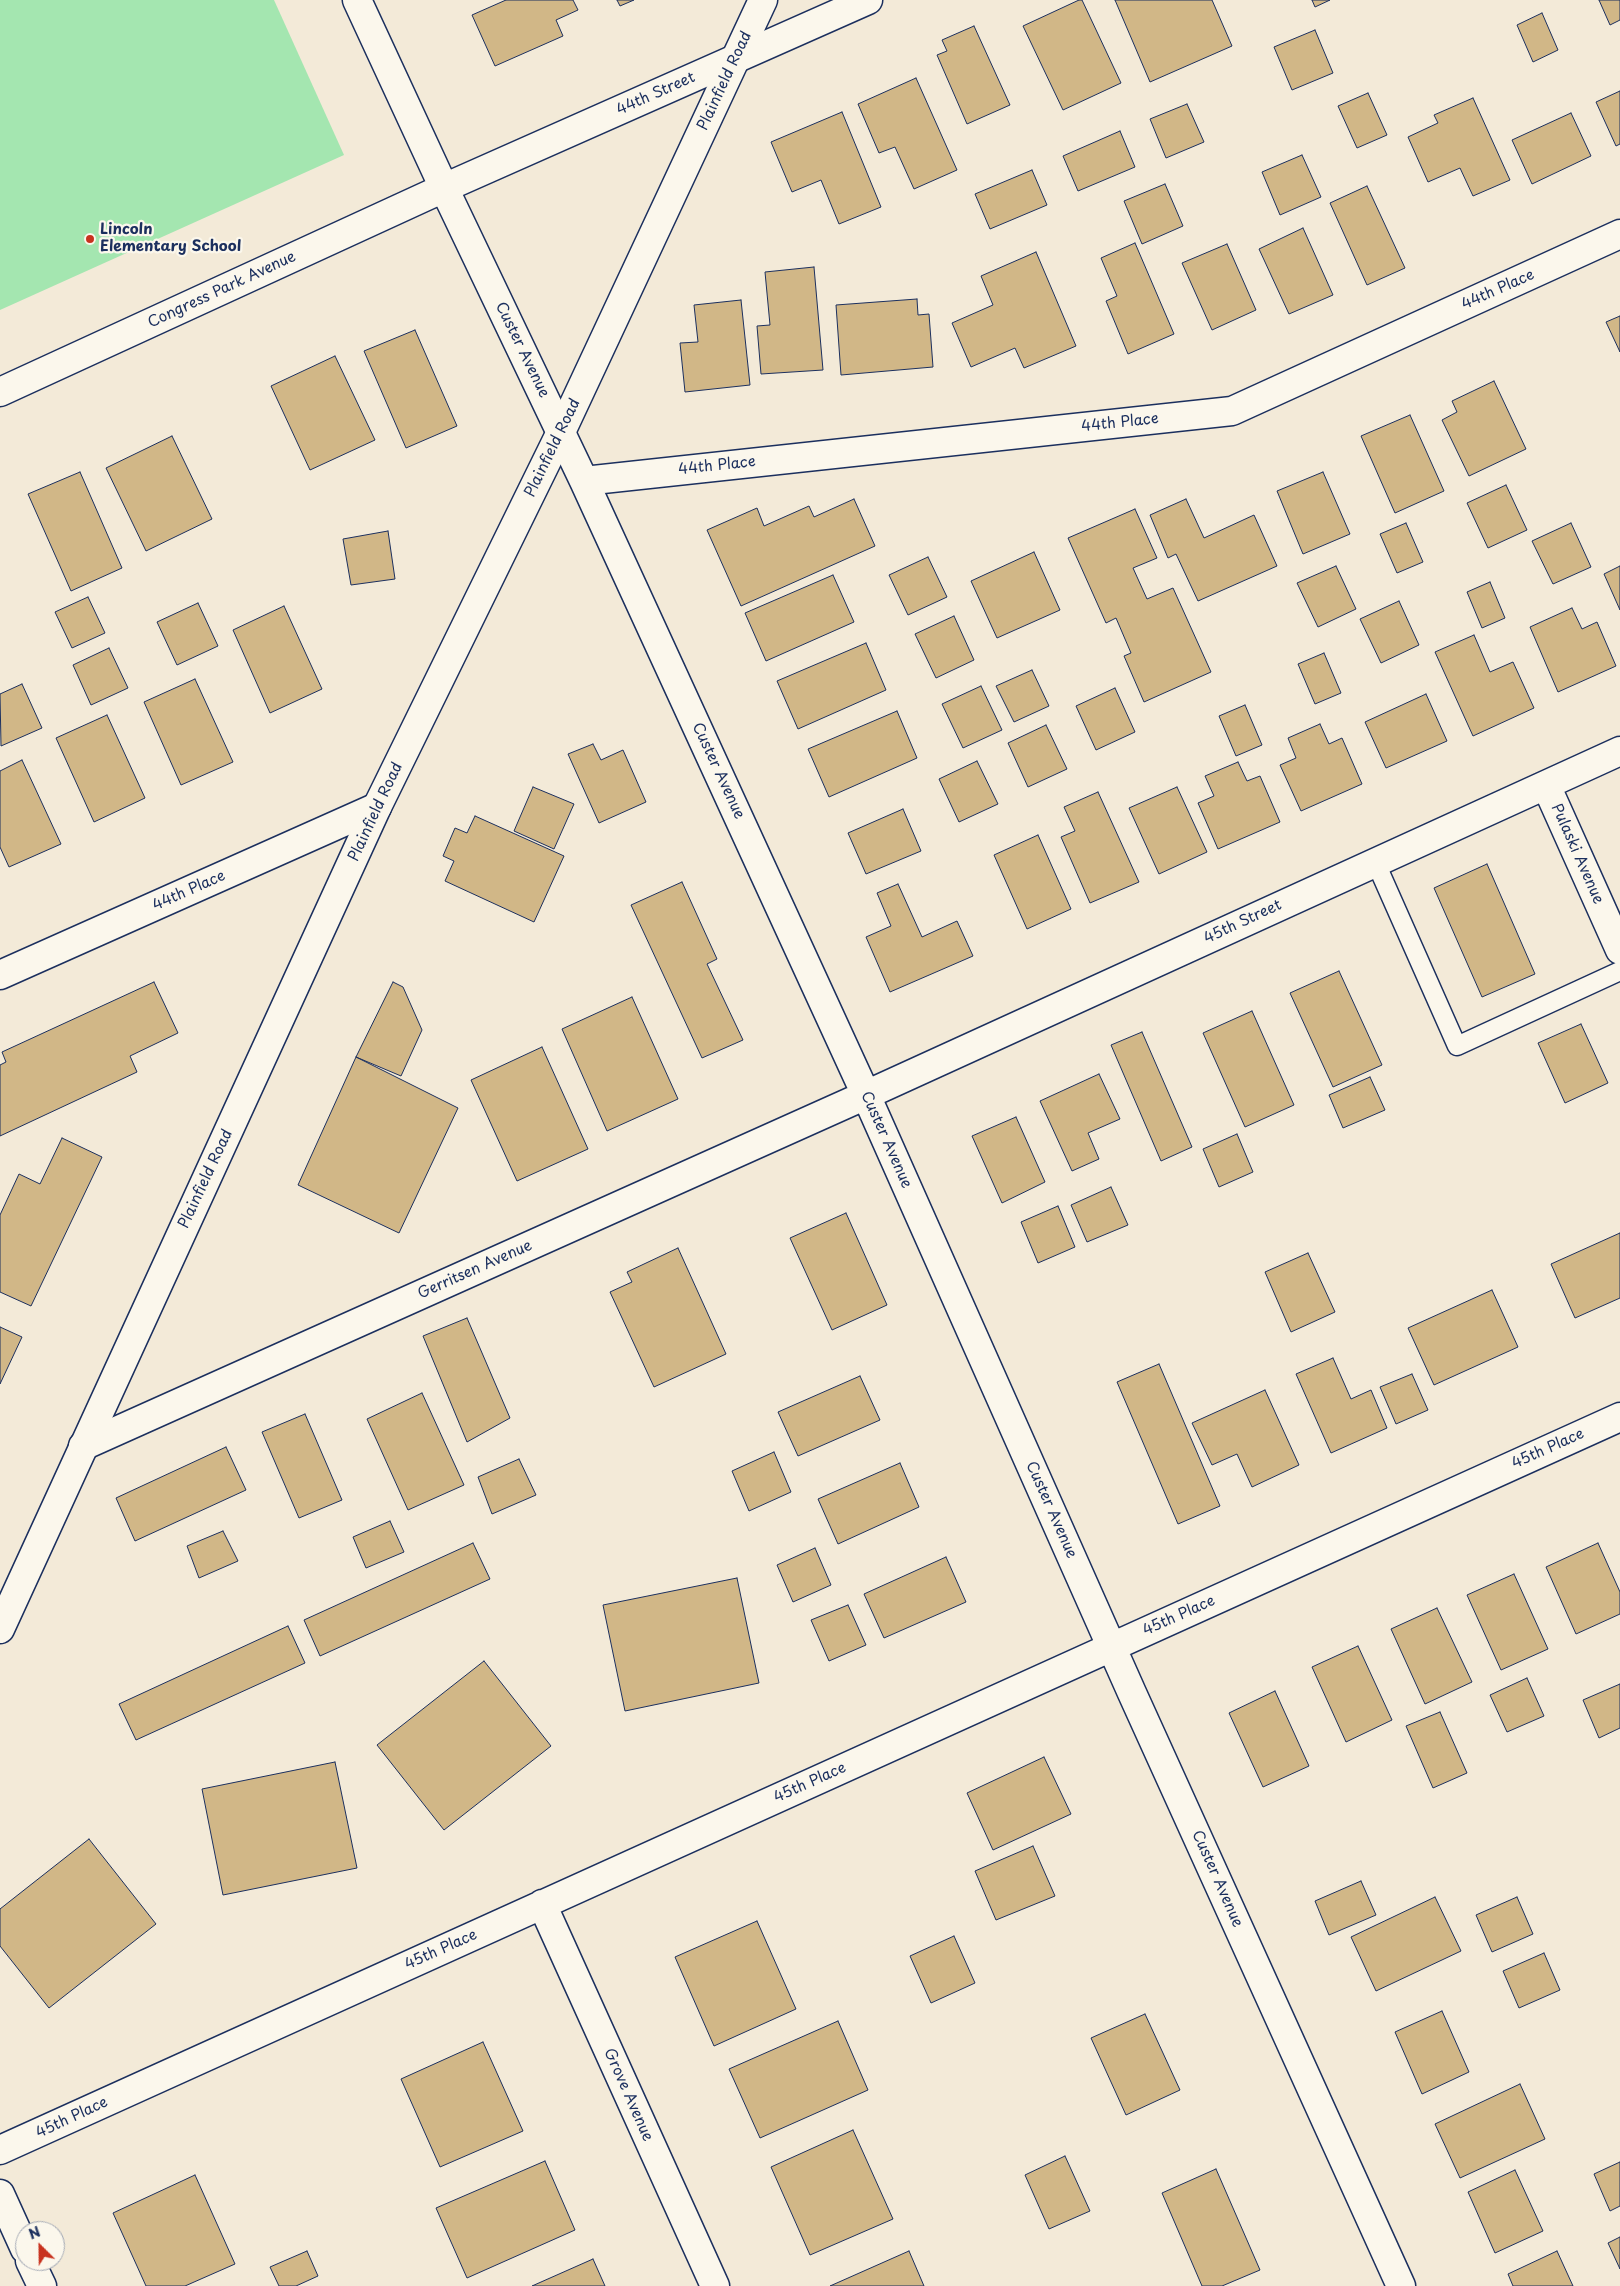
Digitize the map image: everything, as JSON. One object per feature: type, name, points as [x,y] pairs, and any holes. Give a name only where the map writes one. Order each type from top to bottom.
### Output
[{"type":"street","name":"Custer Avenue","points":[[357,0],[444,188],[584,481],[866,1095],[1401,2286]]},
{"type":"street","name":"Plainfield Road","points":[[0,1629],[377,807],[561,432],[763,0]]},
{"type":"street","name":"44th Street","points":[[444,188],[868,0]]},
{"type":"street","name":"Congress Park Avenue","points":[[0,392],[444,188]]},
{"type":"street","name":"44th Place","points":[[584,481],[1232,411],[1620,234]]},
{"type":"street","name":"45th Street","points":[[866,1095],[1375,861],[1620,751]]},
{"type":"street","name":"Pulaski Avenue","points":[[1546,785],[1620,950]]},
{"type":"street","name":"44th Place","points":[[0,975],[377,807]]},
{"type":"street","name":"Gerritsen Avenue","points":[[83,1446],[866,1095]]},
{"type":"street","name":"45th Place","points":[[0,2150],[1620,1417]]},
{"type":"street","name":"Grove Avenue","points":[[542,1904],[715,2286]]},
{"type":"street","points":[[0,2194],[15,2227]]},
{"type":"street","points":[[35,2271],[42,2286]]},
{"type":"lane","points":[[1375,861],[1457,1046],[1620,971]]},
{"type":"green space","name":"Lincoln Elementary School","points":[[0,0],[274,0],[344,155],[0,310]]},
{"type":"building","points":[[506,0],[573,0],[578,10],[556,20],[563,36],[495,66],[472,15]]},
{"type":"building","points":[[617,0],[634,0],[620,6]]},
{"type":"building","points":[[1082,0],[1121,83],[1063,110],[1023,26]]},
{"type":"building","points":[[1115,0],[1212,0],[1232,46],[1150,82]]},
{"type":"building","points":[[1312,0],[1330,0],[1315,7]]},
{"type":"building","points":[[1599,0],[1620,0],[1620,20],[1610,25]]},
{"type":"building","points":[[1542,13],[1558,50],[1533,62],[1517,25]]},
{"type":"building","points":[[974,26],[1010,105],[967,124],[937,55],[947,51],[942,40]]},
{"type":"building","points":[[1315,30],[1333,73],[1292,90],[1274,47]]},
{"type":"building","points":[[916,78],[957,170],[914,189],[895,147],[879,153],[858,104]]},
{"type":"building","points":[[1620,91],[1620,144],[1616,146],[1596,102]]},
{"type":"building","points":[[1368,93],[1387,135],[1357,148],[1338,106]]},
{"type":"building","points":[[1473,98],[1510,180],[1473,196],[1460,168],[1428,182],[1408,137],[1438,123],[1434,115]]},
{"type":"building","points":[[1187,104],[1204,142],[1166,158],[1150,119]]},
{"type":"building","points":[[842,112],[881,207],[839,224],[821,180],[792,192],[771,142]]},
{"type":"building","points":[[1571,113],[1591,156],[1532,184],[1512,140]]},
{"type":"building","points":[[1120,131],[1135,167],[1078,191],[1063,156]]},
{"type":"building","points":[[1302,155],[1321,197],[1280,215],[1262,172]]},
{"type":"building","points":[[1032,170],[1047,205],[990,229],[975,194]]},
{"type":"building","points":[[1165,184],[1183,226],[1142,244],[1124,201]]},
{"type":"building","points":[[1367,186],[1405,268],[1367,285],[1330,203]]},
{"type":"building","points":[[1303,228],[1333,295],[1289,314],[1259,249]]},
{"type":"building","points":[[1135,243],[1174,334],[1128,354],[1106,301],[1117,296],[1101,258]]},
{"type":"building","points":[[1227,244],[1256,310],[1212,330],[1182,263]]},
{"type":"building","points":[[1036,252],[1076,346],[1024,368],[1015,348],[971,367],[952,323],[993,305],[981,276]]},
{"type":"building","points":[[814,267],[823,370],[761,374],[757,326],[770,325],[765,272]]},
{"type":"building","points":[[917,299],[918,315],[929,314],[933,367],[841,375],[836,305]]},
{"type":"building","points":[[741,300],[750,385],[685,392],[680,343],[698,342],[694,305]]},
{"type":"building","points":[[1620,316],[1620,352],[1606,322]]},
{"type":"building","points":[[415,330],[457,426],[406,448],[364,351]]},
{"type":"building","points":[[335,356],[375,440],[310,470],[271,386]]},
{"type":"building","points":[[1494,381],[1526,449],[1469,476],[1442,420],[1457,412],[1452,401]]},
{"type":"building","points":[[1410,415],[1444,491],[1395,513],[1361,436]]},
{"type":"building","points":[[172,436],[212,519],[146,551],[106,468]]},
{"type":"building","points":[[80,472],[122,568],[71,591],[28,494]]},
{"type":"building","points":[[1323,472],[1350,534],[1303,554],[1277,491]]},
{"type":"building","points":[[1506,485],[1527,530],[1488,548],[1467,503]]},
{"type":"building","points":[[854,499],[875,546],[741,606],[707,530],[757,508],[764,526],[809,506],[814,517]]},
{"type":"building","points":[[1186,499],[1204,538],[1254,515],[1277,566],[1198,601],[1176,554],[1168,558],[1150,515]]},
{"type":"building","points":[[1135,509],[1157,558],[1133,568],[1147,599],[1173,588],[1211,672],[1144,702],[1124,656],[1131,653],[1116,618],[1106,623],[1068,538]]},
{"type":"building","points":[[1406,523],[1423,562],[1397,573],[1380,534]]},
{"type":"building","points":[[1571,523],[1591,567],[1553,584],[1532,541]]},
{"type":"building","points":[[388,531],[395,579],[351,585],[343,539]]},
{"type":"building","points":[[1034,552],[1060,610],[997,638],[971,581]]},
{"type":"building","points":[[928,557],[947,597],[908,615],[889,575]]},
{"type":"building","points":[[1336,566],[1356,609],[1318,627],[1297,583]]},
{"type":"building","points":[[1620,566],[1620,610],[1604,574]]},
{"type":"building","points":[[833,575],[854,622],[766,661],[745,613]]},
{"type":"building","points":[[1490,582],[1505,618],[1482,628],[1467,592]]},
{"type":"building","points":[[88,597],[105,633],[72,648],[55,612]]},
{"type":"building","points":[[1399,601],[1419,645],[1381,663],[1360,619]]},
{"type":"building","points":[[198,603],[218,646],[177,665],[157,622]]},
{"type":"building","points":[[284,606],[322,689],[270,713],[233,630]]},
{"type":"building","points":[[1572,608],[1582,629],[1597,622],[1616,666],[1558,692],[1530,627]]},
{"type":"building","points":[[954,616],[974,660],[936,678],[915,634]]},
{"type":"building","points":[[1474,635],[1490,672],[1513,662],[1534,708],[1473,736],[1435,652]]},
{"type":"building","points":[[866,643],[886,690],[798,729],[777,681]]},
{"type":"building","points":[[109,648],[128,688],[91,705],[73,665]]},
{"type":"building","points":[[1324,653],[1341,693],[1315,704],[1298,664]]},
{"type":"building","points":[[1032,670],[1049,706],[1014,722],[996,686]]},
{"type":"building","points":[[195,679],[233,762],[181,785],[144,702]]},
{"type":"building","points":[[22,684],[42,728],[1,746],[0,694]]},
{"type":"building","points":[[981,686],[1002,730],[963,748],[942,704]]},
{"type":"building","points":[[1115,688],[1135,732],[1096,750],[1076,706]]},
{"type":"building","points":[[1426,694],[1447,741],[1386,768],[1365,722]]},
{"type":"building","points":[[1245,705],[1262,745],[1236,756],[1219,716]]},
{"type":"building","points":[[897,711],[917,758],[829,797],[808,749]]},
{"type":"building","points":[[107,715],[145,798],[94,822],[56,738]]},
{"type":"building","points":[[1320,724],[1329,744],[1342,738],[1362,784],[1301,811],[1280,765],[1296,758],[1288,738]]},
{"type":"building","points":[[1046,725],[1067,769],[1028,787],[1008,743]]},
{"type":"building","points":[[593,744],[601,760],[623,750],[646,802],[599,823],[568,754]]},
{"type":"building","points":[[22,760],[61,844],[9,867],[0,847],[0,771]]},
{"type":"building","points":[[977,761],[998,804],[959,822],[939,779]]},
{"type":"building","points":[[1238,762],[1247,781],[1260,776],[1280,822],[1218,849],[1198,803],[1214,796],[1205,776]]},
{"type":"building","points":[[533,787],[574,804],[554,849],[514,831]]},
{"type":"building","points":[[1177,787],[1207,852],[1159,874],[1129,808]]},
{"type":"building","points":[[1098,792],[1139,882],[1090,903],[1061,837],[1075,831],[1064,807]]},
{"type":"building","points":[[903,809],[921,851],[866,874],[848,833]]},
{"type":"building","points":[[475,816],[564,856],[534,922],[445,881],[454,861],[443,856],[455,828],[467,833]]},
{"type":"building","points":[[1038,835],[1071,909],[1027,929],[994,855]]},
{"type":"building","points":[[1487,864],[1535,974],[1482,997],[1434,888]]},
{"type":"building","points":[[682,882],[717,959],[707,964],[743,1040],[702,1058],[631,905]]},
{"type":"building","points":[[898,884],[922,937],[957,921],[973,956],[890,992],[866,937],[891,926],[877,893]]},
{"type":"building","points":[[1339,971],[1382,1065],[1333,1087],[1290,993]]},
{"type":"building","points":[[154,982],[178,1033],[130,1056],[137,1072],[0,1136],[0,1065],[6,1062],[2,1052]]},
{"type":"building","points":[[393,982],[403,987],[422,1030],[401,1076],[356,1057]]},
{"type":"building","points":[[632,997],[678,1099],[607,1131],[562,1029]]},
{"type":"building","points":[[1252,1011],[1294,1105],[1245,1127],[1203,1033]]},
{"type":"building","points":[[1581,1024],[1608,1083],[1565,1103],[1538,1043]]},
{"type":"building","points":[[1142,1032],[1192,1147],[1161,1161],[1111,1045]]},
{"type":"building","points":[[542,1047],[588,1149],[517,1181],[471,1080]]},
{"type":"building","points":[[356,1057],[458,1108],[399,1233],[298,1185]]},
{"type":"building","points":[[1099,1074],[1120,1119],[1088,1133],[1099,1159],[1072,1171],[1040,1101]]},
{"type":"building","points":[[1370,1077],[1385,1110],[1343,1128],[1329,1095]]},
{"type":"building","points":[[1016,1117],[1045,1182],[1002,1203],[972,1136]]},
{"type":"building","points":[[1237,1134],[1253,1172],[1219,1187],[1203,1149]]},
{"type":"building","points":[[62,1138],[102,1157],[31,1306],[0,1292],[0,1215],[19,1174],[40,1184]]},
{"type":"building","points":[[1111,1187],[1128,1225],[1087,1242],[1071,1205]]},
{"type":"building","points":[[1058,1206],[1075,1247],[1038,1263],[1021,1222]]},
{"type":"building","points":[[846,1213],[887,1305],[832,1330],[790,1238]]},
{"type":"building","points":[[1620,1233],[1620,1298],[1575,1318],[1551,1264]]},
{"type":"building","points":[[678,1248],[726,1354],[654,1387],[610,1292],[632,1282],[627,1272]]},
{"type":"building","points":[[1308,1253],[1335,1312],[1291,1332],[1265,1272]]},
{"type":"building","points":[[1492,1290],[1518,1347],[1434,1385],[1408,1328]]},
{"type":"building","points":[[467,1318],[510,1418],[467,1442],[423,1336]]},
{"type":"building","points":[[0,1327],[22,1337],[0,1384]]},
{"type":"building","points":[[1333,1358],[1351,1399],[1371,1390],[1387,1428],[1331,1453],[1296,1374]]},
{"type":"building","points":[[1159,1364],[1220,1506],[1178,1524],[1117,1382]]},
{"type":"building","points":[[1412,1374],[1428,1410],[1396,1424],[1380,1387]]},
{"type":"building","points":[[860,1376],[880,1420],[798,1456],[778,1412]]},
{"type":"building","points":[[1265,1390],[1299,1465],[1252,1487],[1237,1454],[1212,1465],[1192,1423]]},
{"type":"building","points":[[422,1393],[464,1485],[408,1510],[367,1419]]},
{"type":"building","points":[[305,1414],[342,1500],[299,1518],[262,1432]]},
{"type":"building","points":[[226,1447],[246,1490],[135,1541],[116,1498]]},
{"type":"building","points":[[774,1452],[791,1492],[749,1511],[732,1471]]},
{"type":"building","points":[[519,1459],[536,1495],[492,1514],[478,1477]]},
{"type":"building","points":[[900,1463],[919,1507],[838,1544],[818,1499]]},
{"type":"building","points":[[390,1521],[404,1552],[366,1568],[353,1537]]},
{"type":"building","points":[[223,1531],[238,1561],[199,1578],[187,1546]]},
{"type":"building","points":[[473,1543],[490,1579],[320,1656],[304,1620]]},
{"type":"building","points":[[1598,1543],[1620,1592],[1620,1614],[1576,1634],[1546,1567]]},
{"type":"building","points":[[815,1548],[831,1585],[793,1602],[777,1565]]},
{"type":"building","points":[[946,1557],[966,1602],[884,1638],[864,1594]]},
{"type":"building","points":[[1514,1574],[1548,1649],[1501,1670],[1467,1595]]},
{"type":"building","points":[[737,1578],[759,1683],[625,1711],[603,1605]]},
{"type":"building","points":[[848,1605],[866,1645],[829,1661],[811,1620]]},
{"type":"building","points":[[1437,1608],[1472,1682],[1425,1704],[1391,1629]]},
{"type":"building","points":[[288,1626],[305,1663],[136,1740],[119,1704]]},
{"type":"building","points":[[1358,1646],[1392,1720],[1346,1742],[1312,1667]]},
{"type":"building","points":[[484,1661],[551,1746],[444,1830],[377,1745]]},
{"type":"building","points":[[1527,1678],[1544,1716],[1507,1732],[1490,1695]]},
{"type":"building","points":[[1620,1684],[1620,1728],[1599,1738],[1583,1700]]},
{"type":"building","points":[[1275,1691],[1309,1766],[1263,1787],[1229,1713]]},
{"type":"building","points":[[1440,1712],[1467,1773],[1433,1788],[1406,1726]]},
{"type":"building","points":[[1044,1757],[1071,1814],[993,1850],[967,1793]]},
{"type":"building","points":[[335,1762],[357,1868],[223,1895],[202,1789]]},
{"type":"building","points":[[89,1839],[156,1924],[49,2008],[0,1946],[0,1909]]},
{"type":"building","points":[[1033,1846],[1055,1896],[996,1920],[975,1871]]},
{"type":"building","points":[[1361,1881],[1376,1915],[1329,1935],[1315,1901]]},
{"type":"building","points":[[1435,1897],[1461,1951],[1376,1991],[1351,1937]]},
{"type":"building","points":[[1517,1897],[1533,1934],[1492,1952],[1476,1915]]},
{"type":"building","points":[[757,1921],[796,2009],[714,2046],[675,1957]]},
{"type":"building","points":[[954,1936],[975,1983],[931,2003],[910,1956]]},
{"type":"building","points":[[1544,1953],[1560,1990],[1519,2008],[1503,1971]]},
{"type":"building","points":[[1442,2011],[1469,2072],[1422,2094],[1395,2032]]},
{"type":"building","points":[[1145,2014],[1180,2090],[1126,2115],[1091,2038]]},
{"type":"building","points":[[838,2021],[868,2090],[760,2138],[729,2069]]},
{"type":"building","points":[[483,2042],[523,2131],[440,2167],[401,2079]]},
{"type":"building","points":[[1520,2084],[1545,2139],[1460,2178],[1435,2124]]},
{"type":"building","points":[[853,2130],[893,2219],[810,2255],[771,2167]]},
{"type":"building","points":[[1065,2156],[1090,2211],[1049,2229],[1025,2175]]},
{"type":"building","points":[[545,2161],[575,2230],[467,2278],[436,2208]]},
{"type":"building","points":[[1620,2162],[1620,2206],[1610,2211],[1594,2174]]},
{"type":"building","points":[[1216,2169],[1260,2270],[1222,2286],[1202,2286],[1162,2193]]},
{"type":"building","points":[[1515,2170],[1543,2231],[1495,2253],[1468,2192]]},
{"type":"building","points":[[195,2175],[235,2264],[185,2286],[146,2286],[113,2213]]},
{"type":"building","points":[[1620,2237],[1620,2269],[1608,2243]]},
{"type":"building","points":[[307,2251],[318,2276],[296,2286],[279,2286],[270,2267]]},
{"type":"building","points":[[909,2251],[924,2286],[830,2286]]},
{"type":"building","points":[[1557,2251],[1573,2286],[1513,2286],[1508,2274]]},
{"type":"building","points":[[593,2259],[605,2286],[532,2286]]},
{"type":"place","name":"Lincoln Elementary School","points":[[90,239]]}]
